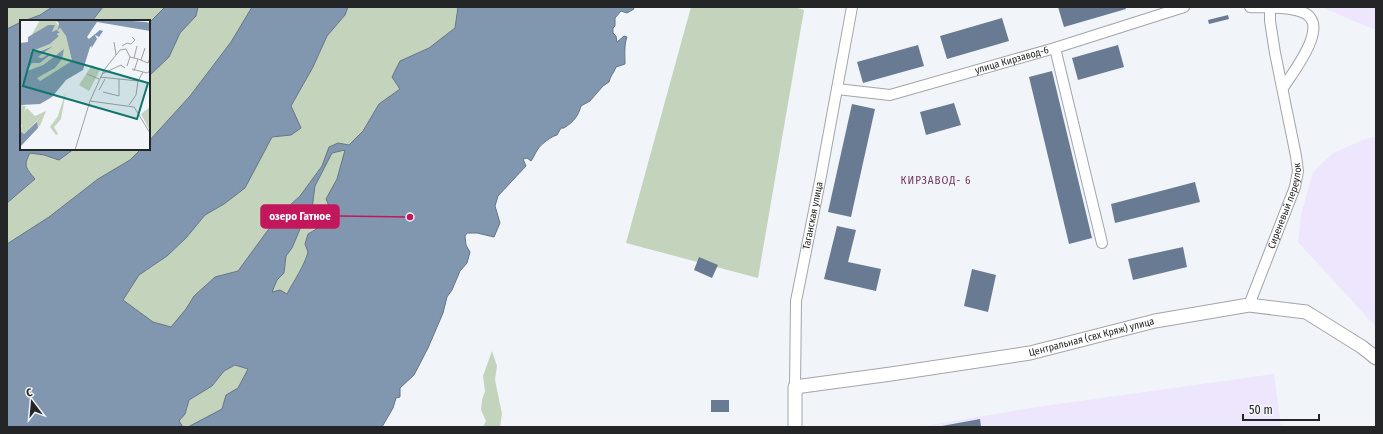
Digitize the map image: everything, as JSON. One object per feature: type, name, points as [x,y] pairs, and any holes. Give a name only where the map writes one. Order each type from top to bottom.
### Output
[{"type":"main road","name":"Центральная (свх Кряж) улица","points":[[795,387],[1030,353],[1154,321],[1249,305],[1306,312],[1362,347],[1376,358]]},
{"type":"main road","name":"Таганская улица","points":[[795,387],[795,427]]},
{"type":"street","name":"Таганская улица","points":[[795,387],[796,301],[852,7]]},
{"type":"street","name":"улица Кирзавод-6","points":[[837,89],[890,95],[1055,48],[1184,7]]},
{"type":"street","points":[[1250,7],[1304,12],[1313,22],[1312,38],[1309,46],[1283,88]]},
{"type":"street","name":"Сиреневый переулок","points":[[1249,305],[1295,187],[1298,171],[1275,53],[1270,21],[1270,8]]},
{"type":"street","points":[[1055,48],[1102,243]]},
{"type":"shaded area","points":[[1322,7],[1376,7],[1376,30],[1342,16]]},
{"type":"shaded area","points":[[1376,137],[1376,327],[1298,242],[1301,215],[1313,172],[1333,153],[1368,138]]},
{"type":"shaded area","points":[[1274,374],[1281,427],[918,427],[1037,407]]},
{"type":"green space","points":[[7,7],[52,7],[33,18],[20,20],[20,22],[7,29]]},
{"type":"green space","points":[[103,7],[165,7],[150,22],[150,20],[93,20]]},
{"type":"green space","points":[[198,7],[252,7],[231,42],[190,96],[150,140],[150,75],[169,57],[180,33],[196,16]]},
{"type":"green space","points":[[348,7],[458,7],[455,28],[429,48],[400,61],[400,89],[379,104],[363,131],[349,145],[338,143],[329,147],[322,166],[300,196],[279,215],[238,271],[215,277],[194,296],[172,327],[153,322],[123,300],[139,275],[167,256],[186,238],[205,215],[224,204],[245,188],[272,137],[291,135],[291,106],[313,67],[327,36],[345,15]]},
{"type":"green space","points":[[691,7],[794,7],[804,10],[758,278],[626,243]]},
{"type":"green space","points":[[73,150],[140,150],[130,160],[98,179],[49,217],[7,244],[7,203],[35,179],[26,167],[30,153],[44,155],[59,160]]},
{"type":"green space","points":[[346,150],[337,184],[328,207],[316,227],[308,234],[308,251],[302,266],[287,294],[272,292],[277,280],[284,273],[286,256],[292,248],[300,229],[312,209],[315,186],[332,153]]},
{"type":"green space","points":[[492,351],[497,366],[495,380],[502,414],[500,427],[483,427],[486,421],[481,410],[485,391],[483,376]]},
{"type":"green space","points":[[235,365],[248,369],[238,388],[226,395],[222,409],[188,427],[183,427],[179,421],[185,414],[189,400],[212,386],[224,371]]},
{"type":"water","points":[[52,7],[103,7],[93,20],[27,20],[40,15]]},
{"type":"water","points":[[165,7],[198,7],[196,16],[180,33],[169,57],[150,75],[150,22]]},
{"type":"water","points":[[252,7],[348,7],[345,15],[327,36],[313,67],[291,106],[301,128],[291,135],[272,137],[245,188],[224,204],[205,215],[186,238],[167,256],[139,275],[123,300],[153,322],[171,327],[186,309],[194,296],[215,277],[238,271],[279,215],[300,196],[322,166],[329,147],[338,143],[349,145],[363,131],[379,104],[400,89],[392,77],[400,61],[429,48],[455,28],[458,7],[633,7],[634,9],[627,13],[621,11],[615,18],[615,26],[613,28],[613,33],[616,36],[617,42],[624,36],[627,37],[625,47],[625,64],[616,67],[609,82],[603,86],[590,101],[581,106],[573,121],[564,128],[561,128],[557,135],[537,150],[531,161],[527,158],[523,159],[526,166],[498,196],[495,206],[500,223],[494,237],[477,233],[467,233],[465,236],[466,245],[470,252],[467,263],[460,271],[452,290],[447,297],[443,313],[428,348],[414,375],[400,388],[400,397],[396,398],[393,408],[382,427],[188,427],[222,409],[226,395],[238,388],[248,369],[235,365],[224,371],[212,386],[189,400],[185,414],[179,421],[183,427],[7,427],[7,244],[49,217],[98,179],[130,160],[140,150],[150,150],[150,140],[190,96],[231,42]],"holes":[[[345,150],[337,179],[326,199],[329,206],[316,229],[308,234],[305,244],[308,252],[306,258],[287,294],[280,290],[272,292],[277,280],[284,273],[286,256],[292,248],[300,229],[312,209],[315,186],[332,153]]]},
{"type":"water","points":[[20,22],[20,150],[73,150],[59,160],[44,155],[30,153],[26,167],[35,179],[7,203],[7,29]]},
{"type":"building","points":[[1058,7],[1125,7],[1126,9],[1064,27]]},
{"type":"building","points":[[1228,15],[1229,19],[1209,24],[1208,20]]},
{"type":"building","points":[[1002,18],[1009,41],[947,59],[940,36]]},
{"type":"building","points":[[918,45],[924,66],[863,83],[857,62]]},
{"type":"building","points":[[1118,45],[1124,67],[1078,80],[1072,58]]},
{"type":"building","points":[[1052,71],[1092,238],[1069,244],[1029,77]]},
{"type":"building","points":[[954,103],[961,125],[926,135],[920,112]]},
{"type":"building","points":[[852,104],[875,109],[851,217],[828,212]]},
{"type":"building","points":[[1195,182],[1200,202],[1115,223],[1111,204]]},
{"type":"building","points":[[837,226],[856,230],[848,262],[881,269],[876,291],[824,279]]},
{"type":"building","points":[[1183,247],[1187,267],[1133,280],[1128,259]]},
{"type":"building","points":[[699,257],[718,265],[712,278],[694,270]]},
{"type":"building","points":[[972,269],[996,275],[988,312],[964,306]]},
{"type":"building","points":[[711,400],[729,400],[729,412],[711,412]]},
{"type":"building","points":[[980,419],[981,427],[942,427],[942,426]]},
{"type":"place","name":"озеро Гатное","points":[[410,217]]},
{"type":"district","name":"КИРЗАВОД- 6","points":[[936,180]]}]
